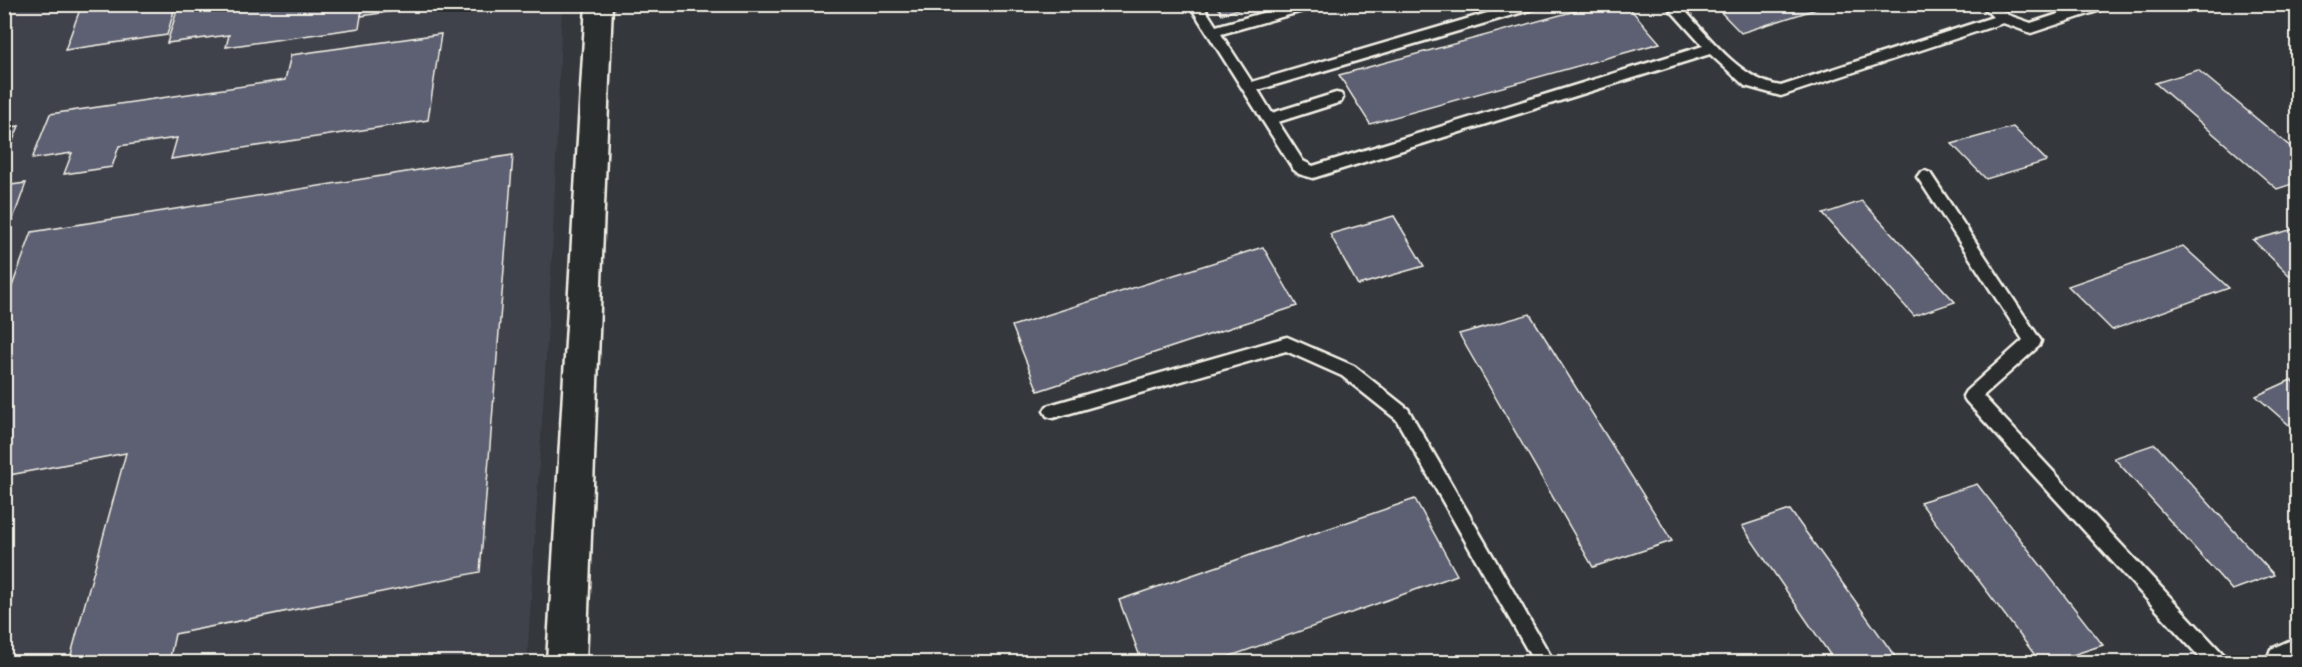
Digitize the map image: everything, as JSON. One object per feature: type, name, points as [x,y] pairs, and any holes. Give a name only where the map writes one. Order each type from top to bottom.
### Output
[{"type":"street","points":[[566,663],[599,4]]},
{"type":"street","points":[[2285,663],[2298,656]]},
{"type":"lane","points":[[1195,4],[1298,165],[1304,170],[1321,171],[1713,48]]},
{"type":"lane","points":[[1213,32],[1312,4]]},
{"type":"lane","points":[[1249,88],[1534,4]]},
{"type":"lane","points":[[1671,4],[1746,82],[1762,89],[1781,91],[2003,18]]},
{"type":"lane","points":[[1986,4],[2003,18],[2031,28],[2105,4]]},
{"type":"lane","points":[[1269,119],[1336,98]]},
{"type":"lane","points":[[1925,177],[2033,341],[1972,396],[2217,663]]},
{"type":"lane","points":[[1053,411],[1287,344],[1348,371],[1402,414],[1544,663]]},
{"type":"shaded area","points":[[4,5],[562,5],[552,260],[527,662],[5,662]]},
{"type":"building","points":[[82,4],[176,4],[167,35],[65,50]]},
{"type":"building","points":[[179,4],[363,4],[359,28],[226,47],[229,35],[167,43]]},
{"type":"building","points":[[363,4],[439,4],[361,16]]},
{"type":"building","points":[[1216,4],[1257,4],[1222,14]]},
{"type":"building","points":[[1601,4],[1626,4],[1660,43],[1370,124],[1339,75]]},
{"type":"building","points":[[1713,4],[1832,4],[1741,33]]},
{"type":"building","points":[[441,34],[428,120],[171,159],[177,138],[119,146],[112,167],[64,174],[72,153],[32,159],[50,114],[285,80],[291,55]]},
{"type":"building","points":[[2198,70],[2298,153],[2298,182],[2277,189],[2155,83]]},
{"type":"building","points":[[19,126],[4,162],[4,128]]},
{"type":"building","points":[[2013,127],[2047,161],[1986,179],[1952,144]]},
{"type":"building","points":[[513,155],[480,572],[175,634],[169,662],[69,662],[126,453],[4,476],[4,308],[32,232]]},
{"type":"building","points":[[26,183],[4,244],[4,186]]},
{"type":"building","points":[[1862,201],[1955,302],[1914,316],[1823,214]]},
{"type":"building","points":[[1394,216],[1424,266],[1358,285],[1330,234]]},
{"type":"building","points":[[2298,228],[2298,274],[2290,276],[2253,240]]},
{"type":"building","points":[[2183,246],[2229,288],[2112,330],[2068,286]]},
{"type":"building","points":[[1263,247],[1297,306],[1038,391],[1012,326]]},
{"type":"building","points":[[1530,314],[1672,541],[1593,567],[1459,334]]},
{"type":"building","points":[[2291,380],[2298,386],[2298,433],[2256,396]]},
{"type":"building","points":[[2155,444],[2274,575],[2232,590],[2114,458]]},
{"type":"building","points":[[1977,484],[2103,645],[2051,662],[2040,662],[1920,502]]},
{"type":"building","points":[[1415,499],[1457,575],[1214,662],[1142,662],[1119,600]]},
{"type":"building","points":[[1790,510],[1899,662],[1835,662],[1742,526]]}]
